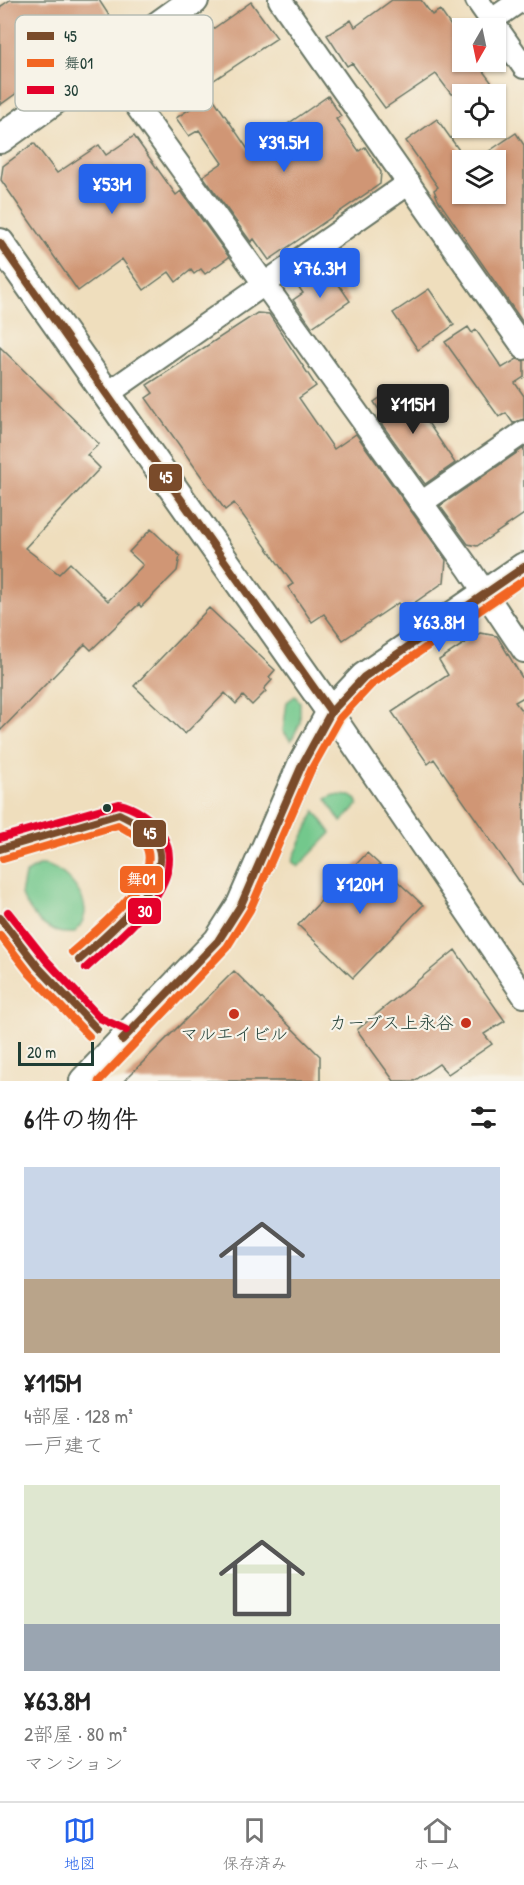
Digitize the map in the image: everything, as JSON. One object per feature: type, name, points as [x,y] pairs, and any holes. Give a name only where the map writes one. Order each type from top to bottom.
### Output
[{"type":"street","points":[[172,15],[194,0]]},
{"type":"street","points":[[280,0],[524,348]]},
{"type":"street","points":[[477,0],[490,18]]},
{"type":"street","points":[[495,18],[521,0]]},
{"type":"street","points":[[506,41],[524,68]]},
{"type":"street","points":[[0,139],[38,111]]},
{"type":"street","points":[[141,111],[266,284],[524,651]]},
{"type":"street","points":[[107,394],[409,183]]},
{"type":"street","points":[[0,243],[331,712],[524,996]]},
{"type":"street","points":[[421,503],[524,432]]},
{"type":"street","points":[[89,1080],[218,941],[241,905],[302,765],[331,712],[364,678],[484,592],[524,567]]},
{"type":"green space","points":[[295,696],[300,702],[300,723],[291,741],[283,731],[287,702]]},
{"type":"green space","points":[[334,795],[351,796],[357,800],[358,805],[341,822],[326,799]]},
{"type":"green space","points":[[315,811],[331,833],[298,867],[292,861]]},
{"type":"green space","points":[[40,865],[56,869],[63,874],[81,896],[85,913],[74,933],[56,931],[42,923],[21,895],[25,874]]},
{"type":"building","points":[[10,0],[99,0],[109,15],[15,15],[15,94],[0,105],[0,7]]},
{"type":"building","points":[[392,0],[421,0],[432,15],[440,10],[452,27],[452,72],[484,72],[492,83],[452,84],[451,94],[436,74],[385,108],[352,63],[347,66],[327,35],[351,20],[355,27]]},
{"type":"building","points":[[251,2],[277,38],[213,81],[213,29]]},
{"type":"building","points":[[328,96],[341,116],[336,119],[359,151],[365,147],[381,172],[380,184],[269,260],[254,239],[251,242],[203,176],[222,163],[199,130],[189,136],[176,118],[187,111],[213,111],[213,98],[249,151]]},
{"type":"building","points":[[437,119],[459,150],[452,150],[452,204],[506,204],[506,150],[491,150],[516,133],[524,145],[524,324],[438,200],[434,190],[438,187],[406,141]]},
{"type":"building","points":[[134,136],[176,195],[181,191],[229,257],[205,274],[201,269],[194,274],[191,270],[176,282],[169,272],[144,290],[122,259],[78,291],[1,180],[3,166],[34,143],[57,173],[99,145],[106,155]]},
{"type":"building","points":[[317,273],[323,282],[333,276],[350,301],[312,327],[293,300],[303,293],[298,286]]},
{"type":"building","points":[[429,289],[454,325],[418,350],[393,313]]},
{"type":"building","points":[[257,313],[269,314],[316,386],[299,398],[334,449],[356,434],[446,560],[444,582],[404,610],[398,603],[343,640],[324,614],[312,622],[288,587],[293,584],[234,503],[225,510],[146,398],[153,393],[147,385]]},
{"type":"building","points":[[468,327],[472,333],[476,330],[502,368],[517,359],[524,361],[524,377],[515,383],[524,396],[524,419],[513,423],[506,413],[499,417],[445,342]]},
{"type":"building","points":[[0,347],[99,444],[87,455],[100,468],[25,548],[59,574],[70,563],[108,601],[143,565],[129,552],[151,529],[180,556],[177,571],[141,607],[139,604],[91,650],[85,644],[0,731]]},
{"type":"building","points":[[399,385],[419,413],[421,412],[455,463],[425,484],[378,419],[383,416],[374,402]]},
{"type":"building","points":[[524,448],[524,514],[477,546],[468,544],[440,506]]},
{"type":"building","points":[[209,608],[275,670],[269,677],[272,680],[264,689],[266,691],[252,705],[243,696],[236,704],[225,693],[185,734],[134,686]]},
{"type":"building","points":[[480,633],[497,636],[524,681],[524,697],[515,702],[524,714],[524,888],[434,759],[428,764],[392,712],[448,675],[439,660]]},
{"type":"building","points":[[367,853],[423,905],[353,978],[298,925]]},
{"type":"building","points":[[455,950],[505,1021],[484,1034],[492,1044],[448,1074],[439,1064],[414,1081],[394,1081],[357,1030]]},
{"type":"building","name":"マルエイビル","points":[[234,971],[320,1056],[320,1081],[124,1081]]},
{"type":"transit line","name":"45","points":[[0,243],[331,712]]},
{"type":"transit line","name":"45","points":[[122,1040],[218,941],[241,905],[302,765],[331,712],[364,677],[524,567]]},
{"type":"transit line","name":"舞01","points":[[99,1081],[227,947],[250,910],[311,770],[340,718],[371,685],[524,580]]},
{"type":"transit line","name":"30","points":[[0,838],[119,804],[142,814],[160,831],[168,850],[168,869],[161,888],[149,907],[86,968]]},
{"type":"transit line","name":"45","points":[[0,849],[119,814],[142,827],[155,840],[160,860],[156,876],[146,892],[118,924],[79,960]]},
{"type":"transit line","name":"舞01","points":[[3,859],[118,825],[144,843],[148,852],[148,864],[133,892],[72,952]]},
{"type":"transit line","name":"30","points":[[8,912],[46,960],[100,1018],[126,1030]]},
{"type":"transit line","name":"45","points":[[0,918],[38,967],[97,1029]]},
{"type":"transit line","name":"舞01","points":[[0,935],[30,974],[89,1036]]},
{"type":"place","name":"マルエイビル","points":[[234,1014]]},
{"type":"place","name":"カーブス上永谷","points":[[466,1023]]}]
